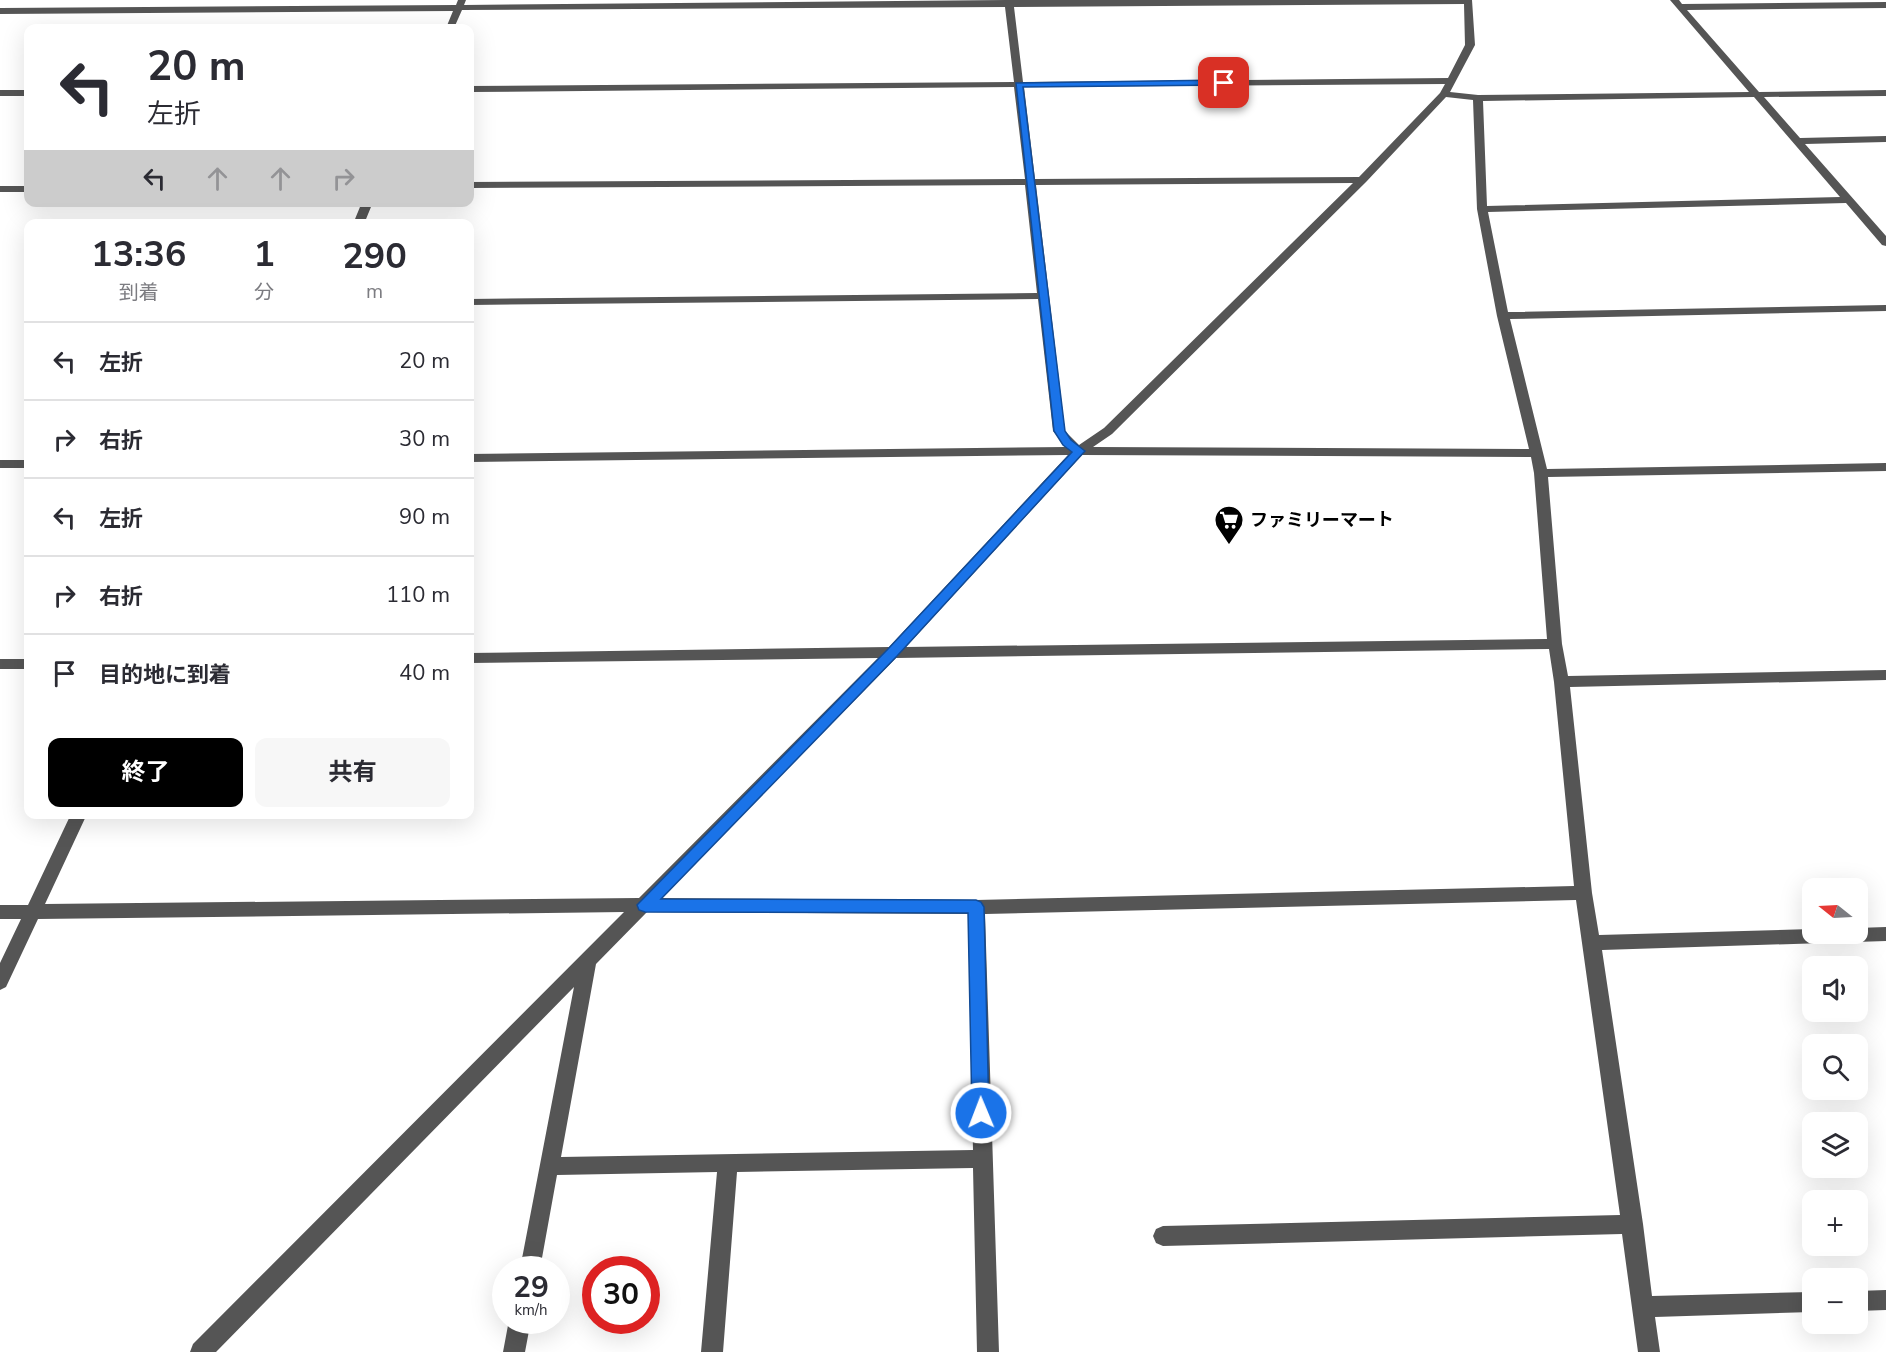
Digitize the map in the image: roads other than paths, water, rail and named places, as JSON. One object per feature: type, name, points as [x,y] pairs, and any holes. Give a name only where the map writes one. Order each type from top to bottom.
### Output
[{"type":"street","points":[[0,11],[461,4],[1468,0],[1470,45],[1448,87],[1362,180],[1108,431],[1079,451],[892,652],[645,905],[201,1352]]},
{"type":"street","points":[[1010,2],[1059,431],[1067,442],[1079,451]]},
{"type":"street","points":[[452,24],[461,4]]},
{"type":"street","points":[[1677,4],[1886,6]]},
{"type":"street","points":[[1677,4],[1884,238]]},
{"type":"street","points":[[474,89],[1019,84],[1448,87],[1478,98],[1886,93]]},
{"type":"street","points":[[0,93],[24,93]]},
{"type":"street","points":[[1478,98],[1482,209],[1503,316],[1540,473],[1555,644],[1562,682],[1583,893],[1633,1224],[1649,1352]]},
{"type":"street","points":[[1797,141],[1886,139]]},
{"type":"street","points":[[474,186],[1362,180]]},
{"type":"street","points":[[0,189],[24,189]]},
{"type":"street","points":[[1482,209],[1849,200]]},
{"type":"street","points":[[474,302],[1043,296]]},
{"type":"street","points":[[1503,316],[1886,308]]},
{"type":"street","points":[[474,458],[1079,451],[1536,453]]},
{"type":"street","points":[[0,464],[24,464]]},
{"type":"street","points":[[1540,473],[1886,467]]},
{"type":"street","points":[[474,658],[1555,644]]},
{"type":"street","points":[[0,664],[24,664]]},
{"type":"street","points":[[1562,682],[1886,675]]},
{"type":"street","points":[[0,982],[77,819]]},
{"type":"street","points":[[0,912],[645,905],[976,907],[1583,893]]},
{"type":"street","points":[[976,907],[988,1352]]},
{"type":"street","points":[[1592,943],[1886,934]]},
{"type":"street","points":[[532,1256],[588,960]]},
{"type":"street","points":[[549,1166],[982,1159]]},
{"type":"street","points":[[712,1352],[728,1163]]},
{"type":"street","points":[[1163,1236],[1633,1224]]},
{"type":"street","points":[[1868,1301],[1886,1300]]},
{"type":"street","points":[[1644,1307],[1802,1302]]},
{"type":"street","points":[[514,1352],[517,1334]]},
{"type":"place","name":"ファミリーマート","points":[[1229,546]]}]
